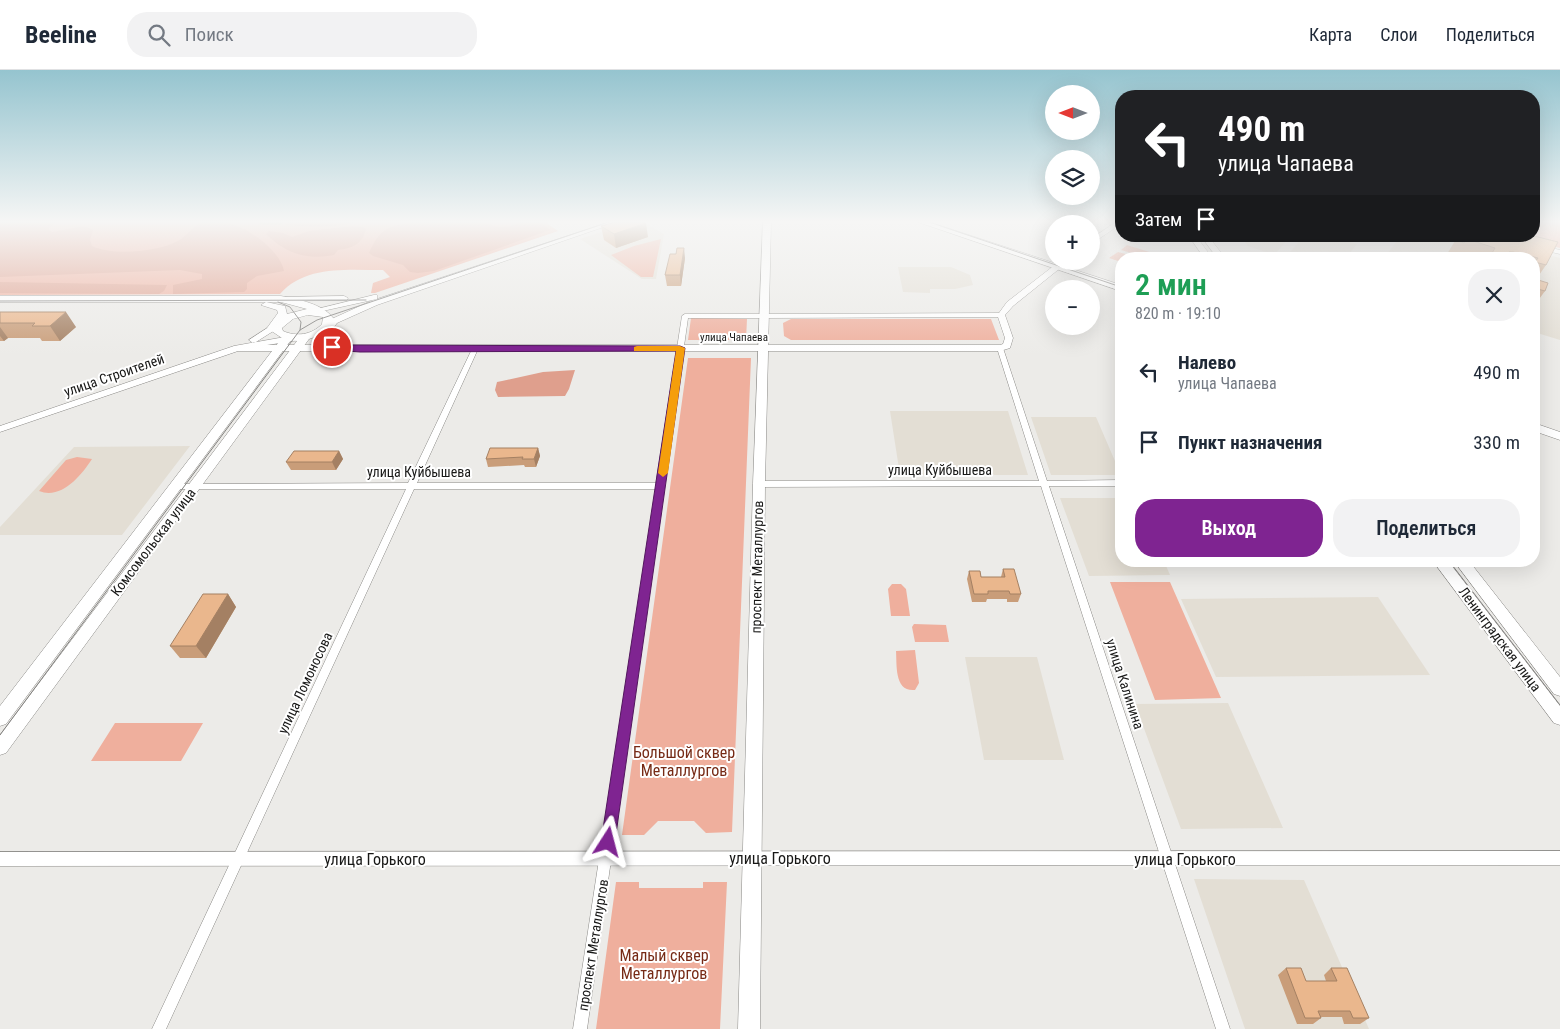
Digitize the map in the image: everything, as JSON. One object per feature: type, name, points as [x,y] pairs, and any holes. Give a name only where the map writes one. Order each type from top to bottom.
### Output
[{"type":"main road","name":"проспект Металлургов","points":[[749,1029],[759,484],[766,267]]},
{"type":"main road","points":[[1076,270],[1115,286]]},
{"type":"main road","points":[[1079,270],[1115,282]]},
{"type":"main road","points":[[0,299],[23,302],[271,305],[282,308],[278,333],[292,342],[324,323]]},
{"type":"main road","points":[[115,303],[281,299],[300,302],[324,323]]},
{"type":"main road","points":[[0,306],[23,302]]},
{"type":"main road","points":[[279,322],[308,312],[324,323]]},
{"type":"main road","name":"Комсомольская улица","points":[[0,719],[177,486],[292,342]]},
{"type":"main road","name":"Комсомольская улица","points":[[0,748],[195,486],[292,342]]},
{"type":"main road","points":[[1540,429],[1560,436]]},
{"type":"main road","name":"Ленинградская улица","points":[[1445,567],[1560,718]]},
{"type":"main road","name":"Ленинградская улица","points":[[1466,567],[1560,689]]},
{"type":"street","points":[[324,323],[371,298],[464,267]]},
{"type":"street","points":[[324,323],[374,303],[482,267]]},
{"type":"street","points":[[1000,348],[1007,346],[1009,338],[1001,315],[1010,304],[1050,270]]},
{"type":"street","points":[[281,299],[371,298]]},
{"type":"street","name":"улица Чапаева","points":[[765,316],[1001,315]]},
{"type":"street","name":"проспект Металлургов","points":[[580,1029],[685,316],[765,316]]},
{"type":"street","points":[[324,323],[331,324],[338,319]]},
{"type":"street","name":"улица Строителей","points":[[0,428],[237,348],[253,340],[279,322]]},
{"type":"street","points":[[324,323],[328,346],[338,349]]},
{"type":"street","name":"улица Чапаева","points":[[237,348],[292,342],[338,349],[1000,348]]},
{"type":"street","name":"улица Калинина","points":[[1000,348],[1223,1029]]},
{"type":"street","name":"улица Ломоносова","points":[[159,1029],[475,349]]},
{"type":"street","name":"улица Куйбышева","points":[[759,484],[1115,483]]},
{"type":"street","name":"улица Куйбышева","points":[[177,486],[661,486]]},
{"type":"street","name":"улица Горького","points":[[0,859],[1560,858]]},
{"type":"shaded area","points":[[0,267],[282,267],[284,271],[257,276],[247,283],[247,289],[244,292],[173,294],[173,285],[202,279],[202,274],[180,270],[0,277]]},
{"type":"shaded area","points":[[405,267],[446,267],[434,271],[410,272]]},
{"type":"shaded area","points":[[623,267],[658,267],[656,279],[642,279]]},
{"type":"shaded area","points":[[898,267],[951,267],[970,275],[973,285],[955,289],[930,289],[930,293],[903,292]]},
{"type":"shaded area","points":[[1540,267],[1560,267],[1560,340],[1540,334]]},
{"type":"shaded area","points":[[0,282],[167,285],[164,291],[159,294],[0,293]]},
{"type":"shaded area","points":[[575,370],[565,396],[498,397],[495,390],[497,382],[543,372]]},
{"type":"shaded area","points":[[890,411],[1008,411],[1028,475],[900,475]]},
{"type":"shaded area","points":[[1031,417],[1096,417],[1115,461],[1115,475],[1051,475]]},
{"type":"shaded area","points":[[190,446],[122,535],[0,535],[0,527],[74,447]]},
{"type":"shaded area","points":[[1060,498],[1115,498],[1115,567],[1167,567],[1170,575],[1089,576]]},
{"type":"shaded area","points":[[1378,597],[1430,675],[1216,677],[1181,599]]},
{"type":"shaded area","points":[[965,657],[1037,657],[1064,760],[984,760]]},
{"type":"shaded area","points":[[1228,703],[1283,828],[1181,829],[1135,704]]},
{"type":"shaded area","points":[[1194,879],[1304,880],[1369,1029],[1245,1029]]},
{"type":"green space","points":[[0,267],[452,267],[375,293],[371,293],[373,283],[390,277],[383,270],[341,270],[314,274],[290,285],[280,294],[0,295]]},
{"type":"green space","points":[[627,267],[655,267],[653,277],[641,277]]},
{"type":"green space","points":[[691,318],[747,319],[746,340],[730,340],[730,336],[729,340],[707,340],[707,336],[705,340],[688,340]]},
{"type":"green space","points":[[791,319],[991,319],[999,340],[791,340],[784,336],[783,323]]},
{"type":"green space","name":"Большой сквер Металлургов","points":[[688,358],[751,358],[732,832],[706,833],[694,821],[658,821],[644,835],[622,835]]},
{"type":"green space","points":[[77,457],[92,459],[70,485],[55,492],[39,491],[66,460]]},
{"type":"green space","points":[[1110,582],[1170,582],[1221,698],[1155,700]]},
{"type":"green space","points":[[892,584],[901,584],[906,589],[910,616],[891,616],[888,589]]},
{"type":"green space","points":[[914,624],[946,625],[949,642],[915,642],[912,627]]},
{"type":"green space","points":[[915,650],[919,683],[915,690],[903,687],[900,682],[896,651]]},
{"type":"green space","points":[[115,723],[203,723],[181,761],[91,761]]},
{"type":"green space","name":"Малый сквер Металлургов","points":[[616,882],[639,882],[639,888],[703,888],[703,882],[727,882],[720,1029],[596,1029]]},
{"type":"building","points":[[667,267],[681,267],[680,275],[665,275]]},
{"type":"building","points":[[1540,281],[1548,283],[1545,291],[1540,290]]},
{"type":"building","points":[[0,312],[66,312],[50,326],[32,326],[35,323],[0,323]]},
{"type":"building","points":[[490,448],[538,448],[534,459],[522,459],[523,457],[486,459]]},
{"type":"building","points":[[294,451],[339,451],[332,462],[286,462]]},
{"type":"building","points":[[1003,569],[1014,569],[1021,594],[1010,594],[1009,591],[988,591],[988,594],[974,594],[969,571],[980,571],[981,577],[1005,577]]},
{"type":"building","points":[[203,594],[228,594],[196,646],[170,646]]},
{"type":"building","points":[[1286,968],[1301,968],[1306,981],[1337,981],[1331,968],[1347,968],[1369,1018],[1353,1018],[1350,1011],[1318,1011],[1321,1018],[1305,1018]]},
{"type":"tram line","points":[[300,330],[317,320],[476,267]]},
{"type":"tram line","points":[[1061,267],[1115,285]]},
{"type":"tram line","points":[[0,301],[366,300]]},
{"type":"tram line","points":[[278,302],[290,307],[301,322],[300,330]]},
{"type":"tram line","points":[[0,735],[300,330]]},
{"type":"tram line","points":[[1454,567],[1560,705]]},
{"type":"slow traffic","points":[[637,349],[680,348],[663,473]]},
{"type":"route","points":[[332,347],[360,350],[680,348],[608,842]]}]
